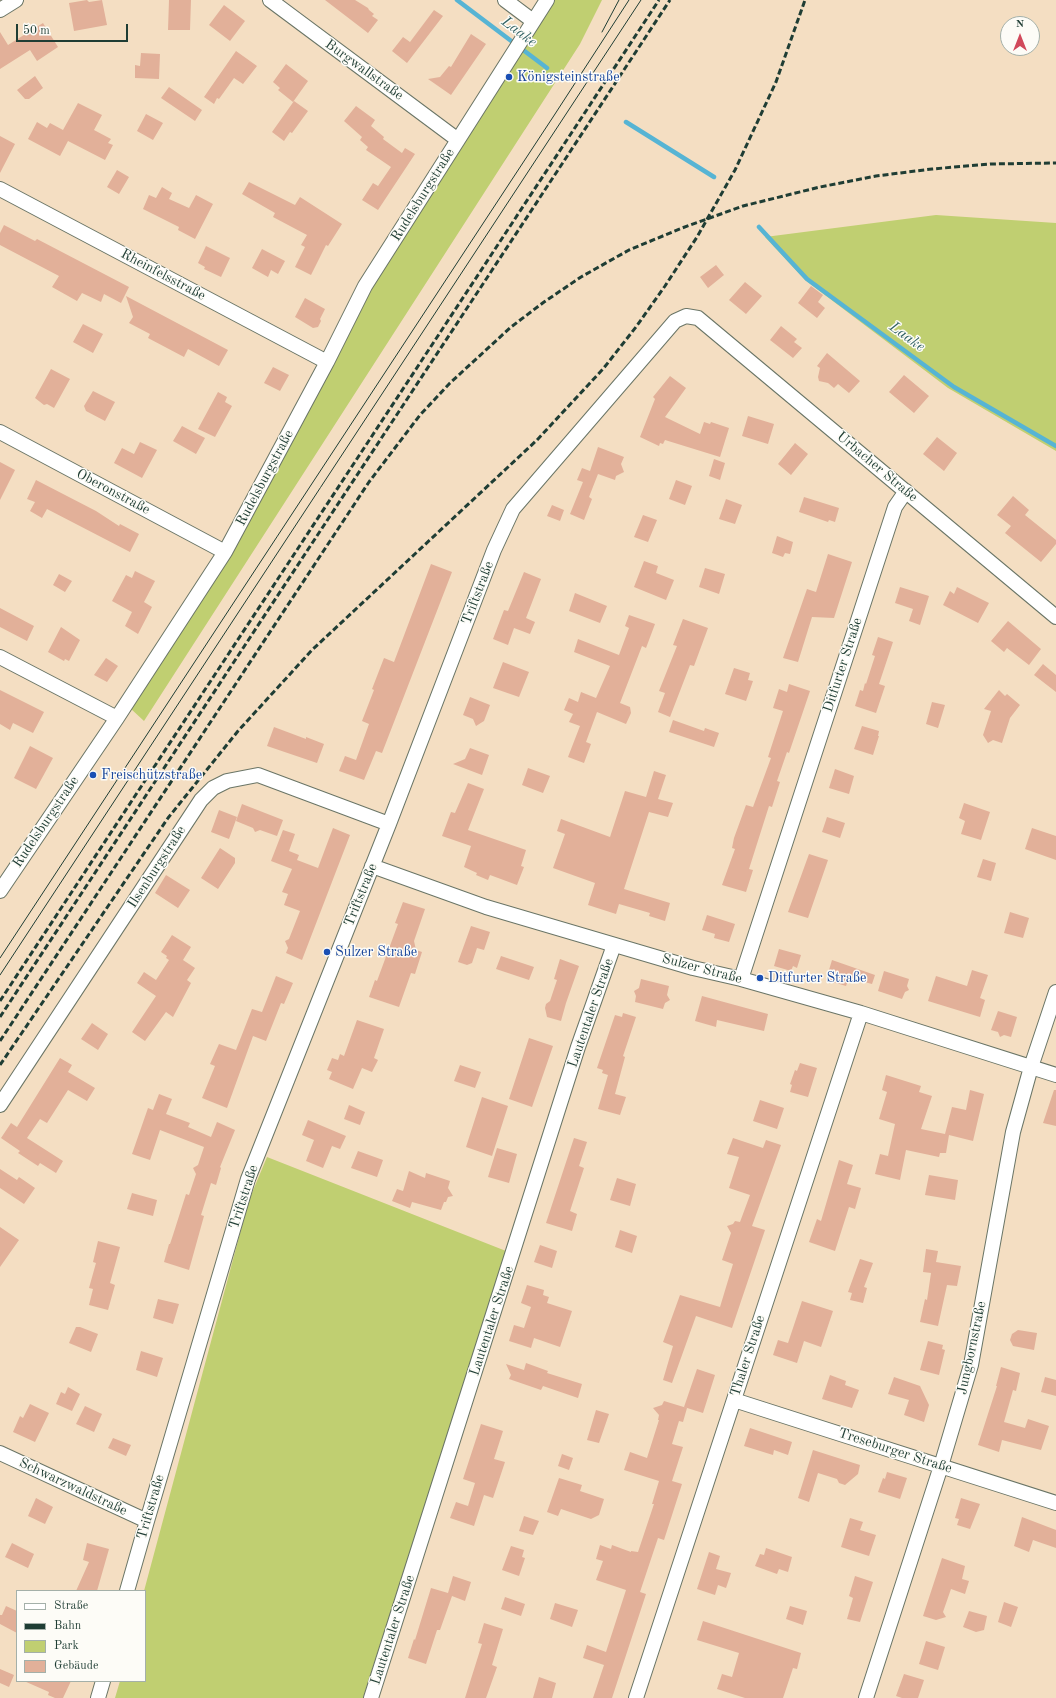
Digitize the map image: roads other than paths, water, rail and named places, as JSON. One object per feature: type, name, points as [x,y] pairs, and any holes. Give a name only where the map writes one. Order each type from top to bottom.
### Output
[{"type":"street","points":[[0,10],[16,0]]},
{"type":"street","name":"Burgwallstraße","points":[[270,0],[458,140]]},
{"type":"street","points":[[505,0],[533,21],[547,0]]},
{"type":"street","name":"Rudelsburgstraße","points":[[0,891],[117,718],[225,552],[327,362],[365,286],[533,21]]},
{"type":"street","name":"Rheinfelsstraße","points":[[0,189],[327,362]]},
{"type":"street","name":"Triftstraße","points":[[127,1590],[248,1179],[389,824],[494,550],[513,509],[675,321],[686,316],[698,318]]},
{"type":"street","name":"Urbacher Straße","points":[[698,318],[1056,617]]},
{"type":"street","name":"Oberonstraße","points":[[0,432],[225,552]]},
{"type":"street","name":"Ditfurter Straße","points":[[741,979],[895,507],[906,491]]},
{"type":"street","points":[[0,657],[117,718]]},
{"type":"street","name":"Ilsenburgstraße","points":[[0,1105],[201,800],[213,788],[227,781],[258,775],[389,824]]},
{"type":"street","name":"Sulzer Straße","points":[[372,866],[486,907],[614,946],[693,968],[741,979],[860,1013],[1056,1075]]},
{"type":"street","name":"Lautentaler Straße","points":[[371,1698],[578,1047],[614,946]]},
{"type":"street","name":"Jungbornstraße","points":[[866,1698],[941,1466],[971,1365],[1013,1132],[1056,992]]},
{"type":"street","name":"Thaler Straße","points":[[636,1698],[860,1013]]},
{"type":"street","name":"Treseburger Straße","points":[[734,1400],[1056,1503]]},
{"type":"street","name":"Schwarzwaldstraße","points":[[0,1453],[147,1521]]},
{"type":"street","points":[[98,1698],[103,1682]]},
{"type":"waterway","name":"Laake","points":[[457,0],[547,68]]},
{"type":"waterway","name":"Laake","points":[[626,122],[714,177]]},
{"type":"waterway","name":"Laake","points":[[759,227],[807,279],[954,387],[1056,446]]},
{"type":"tram line","points":[[602,32],[619,0]]},
{"type":"tram line","points":[[0,958],[629,0]]},
{"type":"tram line","points":[[0,975],[641,0]]},
{"type":"railway","points":[[0,1001],[659,0]]},
{"type":"railway","points":[[0,1017],[670,0]]},
{"type":"railway","points":[[0,1065],[168,818],[238,731],[312,650],[537,440],[603,369],[636,327],[697,237],[735,170],[776,82],[805,0]]},
{"type":"railway","points":[[0,1041],[369,482],[420,415],[450,383],[511,327],[581,277],[629,250],[682,228],[743,206],[820,187],[876,176],[990,164],[1056,163]]},
{"type":"place","name":"Königsteinstraße","points":[[509,77]]},
{"type":"place","name":"Freischützstraße","points":[[93,775]]},
{"type":"place","name":"Sulzer Straße","points":[[327,952]]},
{"type":"place","name":"Ditfurter Straße","points":[[760,978]]}]
